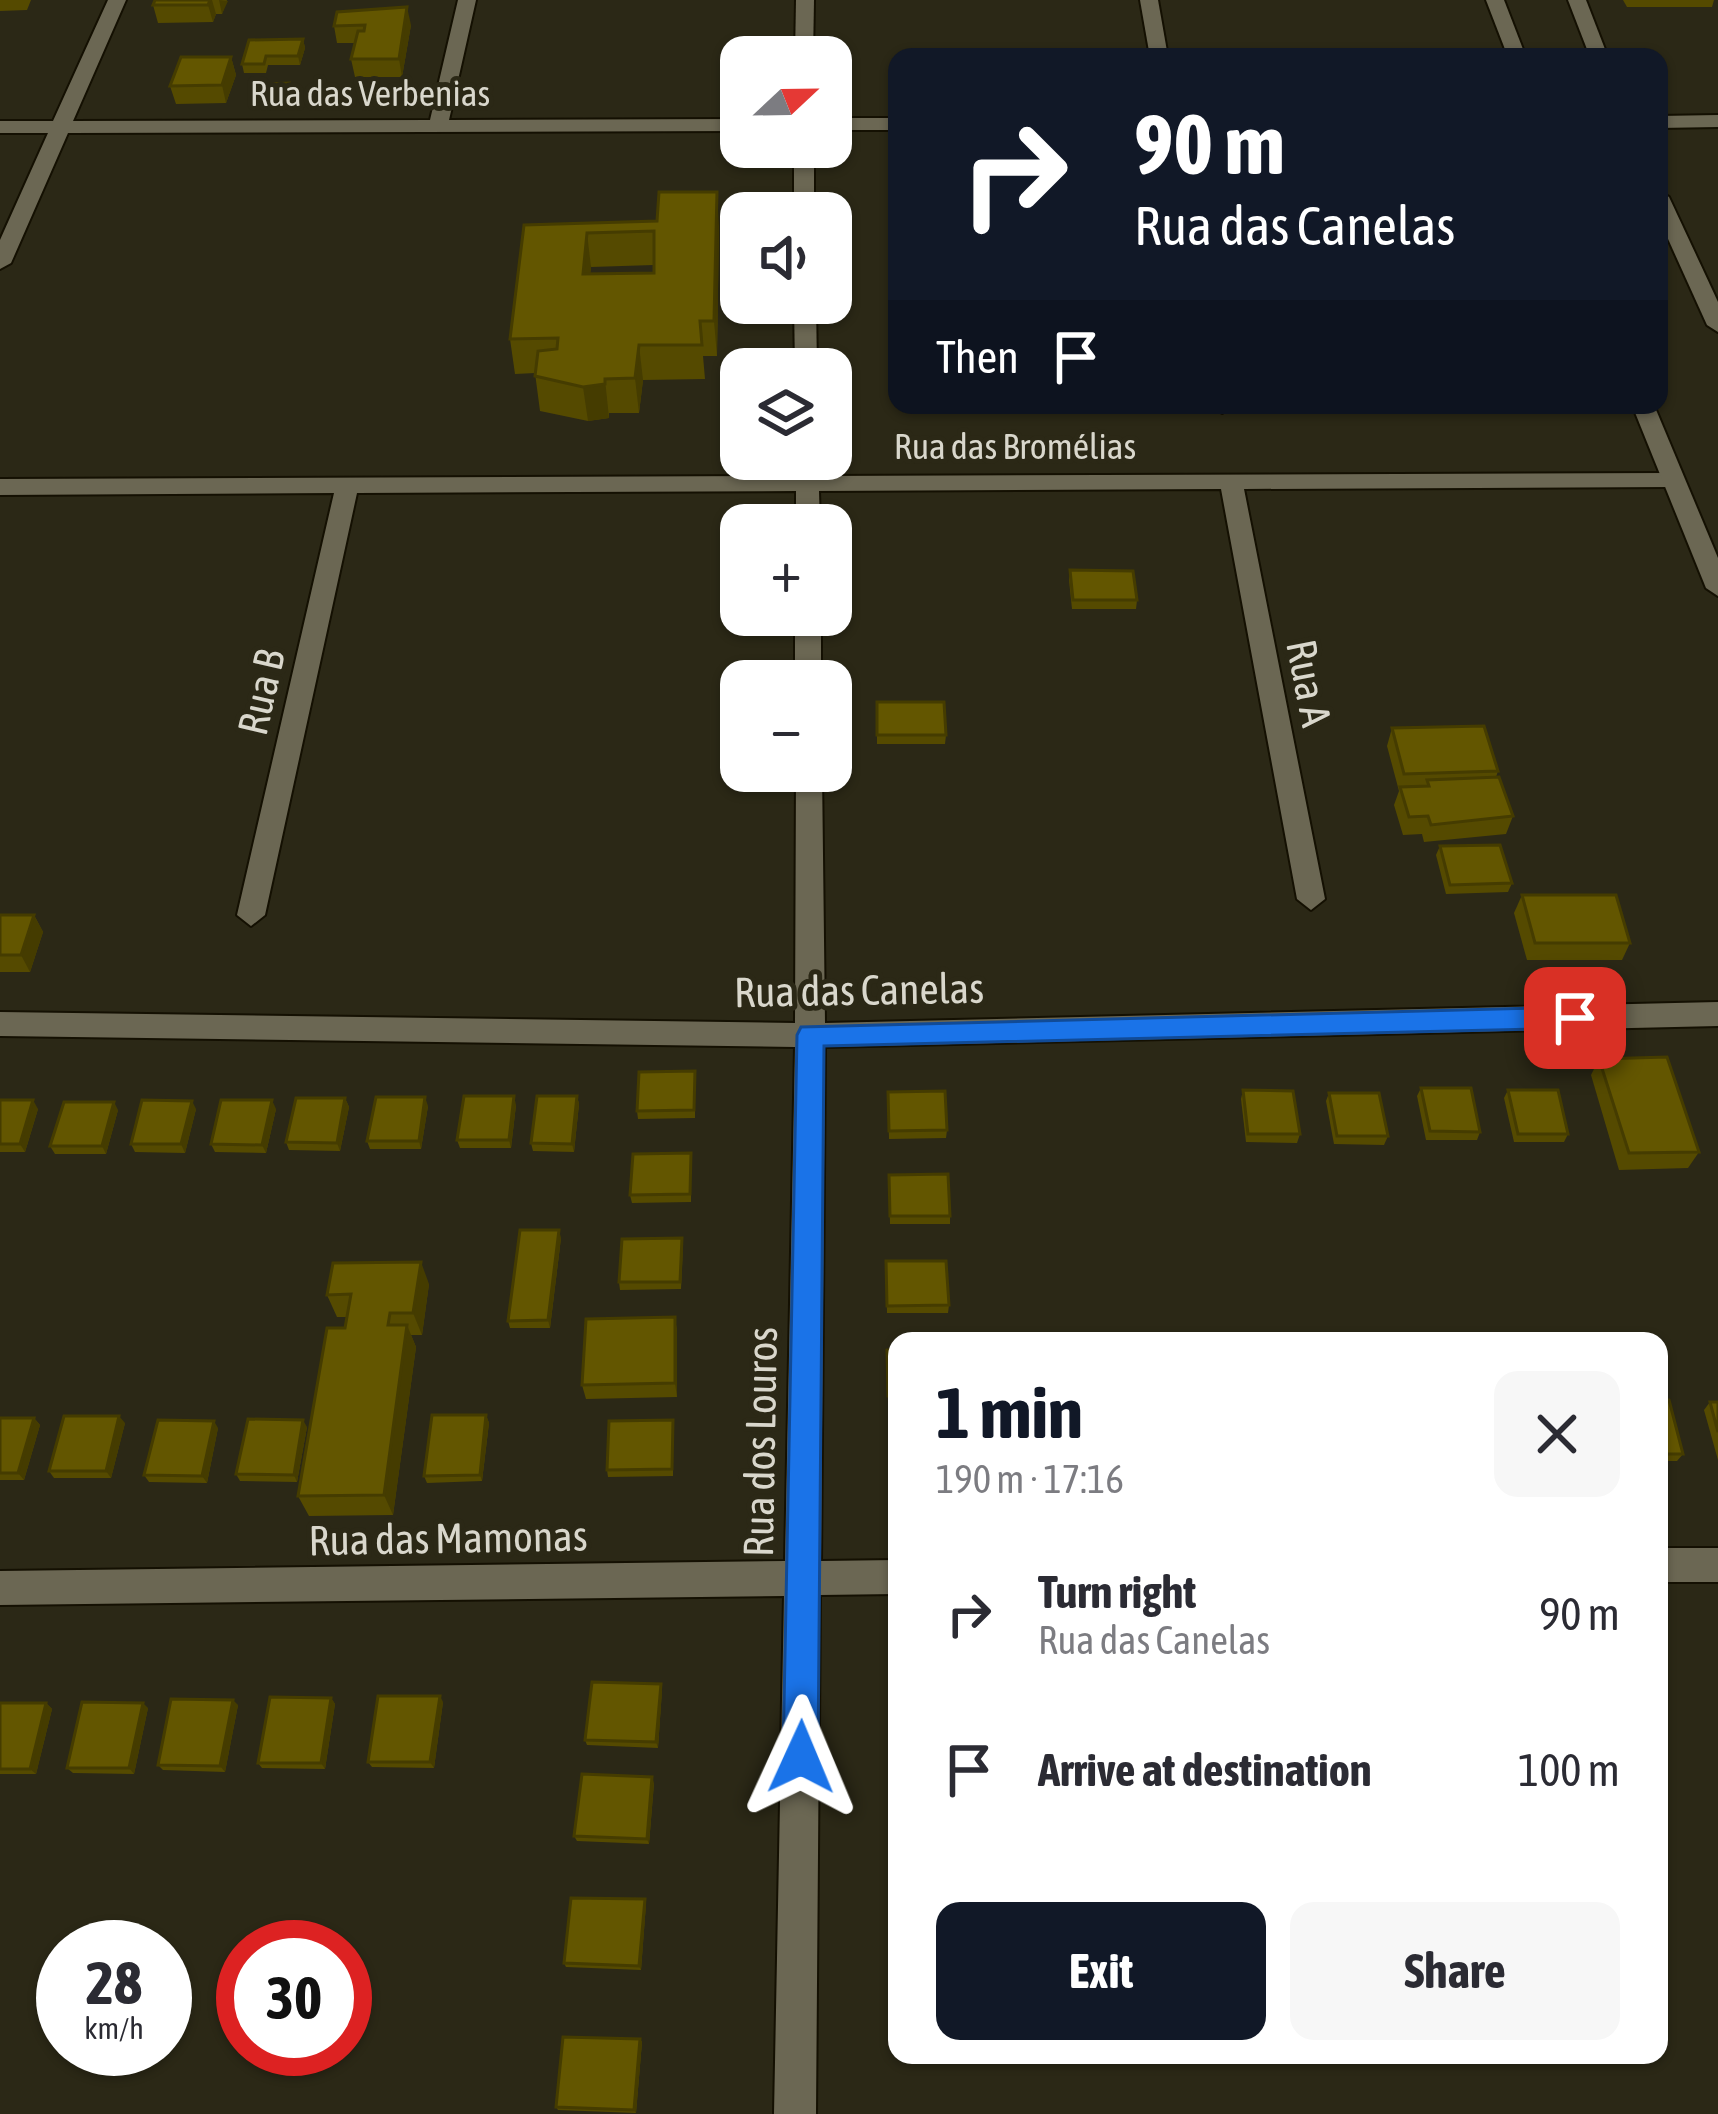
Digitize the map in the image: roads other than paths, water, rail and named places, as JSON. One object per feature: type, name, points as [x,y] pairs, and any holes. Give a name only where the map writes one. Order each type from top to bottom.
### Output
[{"type":"street","points":[[0,262],[117,0]]},
{"type":"street","points":[[438,126],[467,0]]},
{"type":"street","points":[[804,36],[805,0]]},
{"type":"street","points":[[1149,0],[1158,48]]},
{"type":"street","points":[[1495,0],[1514,48]]},
{"type":"street","points":[[1576,0],[1595,48]]},
{"type":"street","points":[[1668,122],[1718,121]]},
{"type":"street","points":[[852,124],[888,124]]},
{"type":"street","name":"Rua das Verbenias","points":[[0,127],[720,125]]},
{"type":"street","points":[[1668,217],[1718,325]]},
{"type":"street","points":[[1646,414],[1718,588]]},
{"type":"street","name":"Rua das Bromélias","points":[[852,472],[1231,481],[1670,480]]},
{"type":"street","name":"Rua das Bromélias","points":[[0,487],[347,486],[720,474]]},
{"type":"street","name":"Rua A","points":[[1231,481],[1311,899]]},
{"type":"street","name":"Rua B","points":[[251,915],[347,486]]},
{"type":"street","name":"Rua dos Louros","points":[[795,2114],[809,792]]},
{"type":"street","name":"Rua das Canelas","points":[[0,1024],[810,1035],[1718,1015]]},
{"type":"street","points":[[1668,1565],[1718,1564]]},
{"type":"street","name":"Rua das Mamonas","points":[[0,1588],[888,1577]]}]
